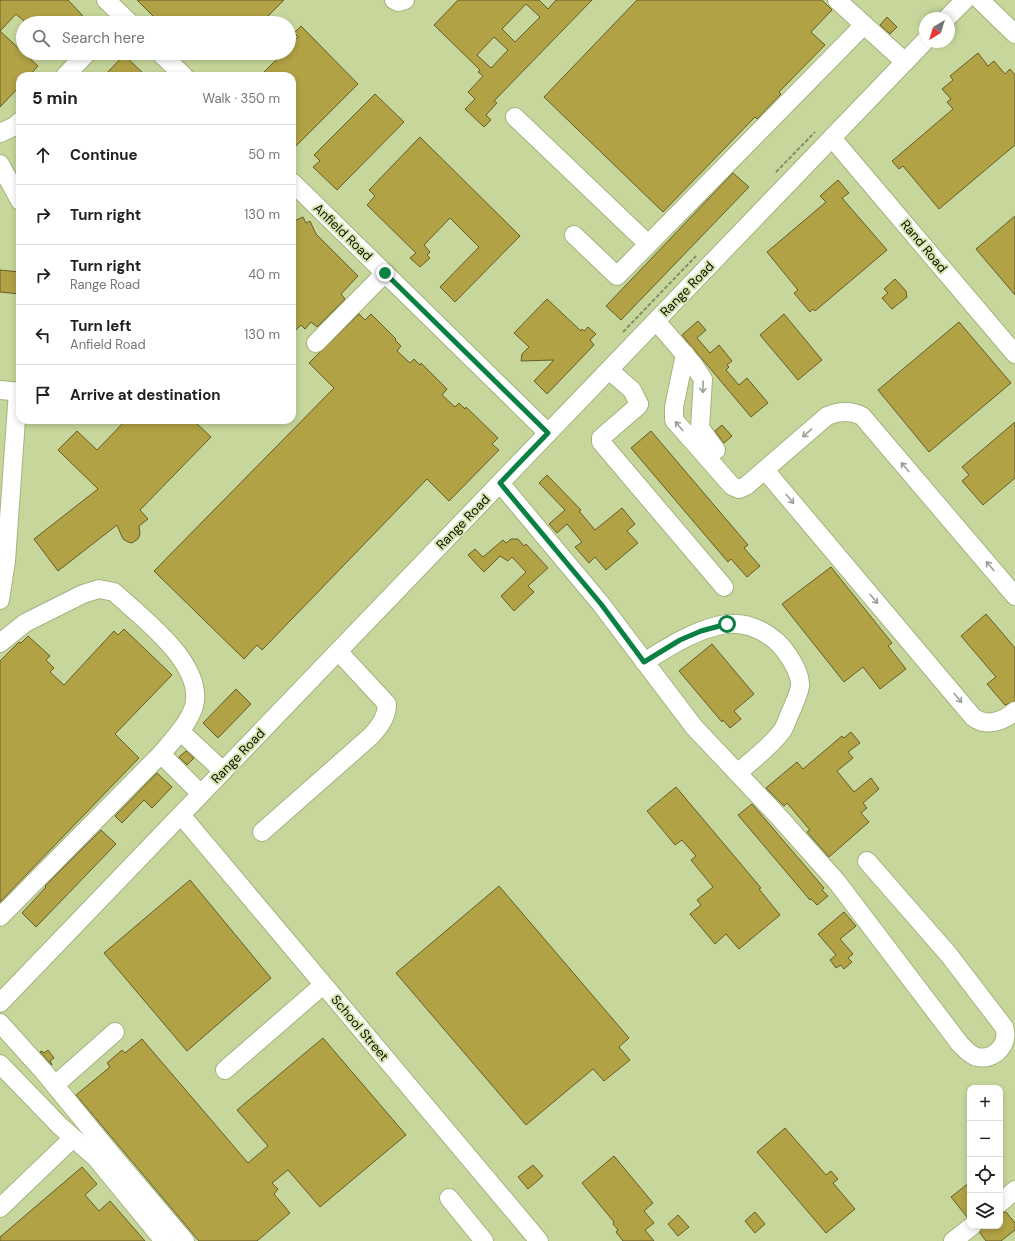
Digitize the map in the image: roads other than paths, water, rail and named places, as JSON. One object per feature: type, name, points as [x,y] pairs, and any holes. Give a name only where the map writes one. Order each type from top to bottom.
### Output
[{"type":"street","points":[[106,0],[119,16]]},
{"type":"street","points":[[394,0],[398,2],[405,0]]},
{"type":"street","points":[[838,0],[905,62]]},
{"type":"street","points":[[953,12],[964,0]]},
{"type":"street","points":[[980,0],[1015,34]]},
{"type":"street","points":[[574,235],[617,276],[864,25]]},
{"type":"street","name":"Range Road","points":[[0,1003],[548,433],[614,375],[656,321],[919,47]]},
{"type":"street","points":[[69,72],[80,60]]},
{"type":"street","points":[[167,60],[180,72]]},
{"type":"street","points":[[515,117],[648,244]]},
{"type":"street","points":[[0,134],[16,125]]},
{"type":"street","name":"Rand Road","points":[[832,138],[1015,354]]},
{"type":"street","points":[[0,164],[16,194]]},
{"type":"street","name":"Anfield Road","points":[[296,189],[385,273],[548,433]]},
{"type":"street","points":[[316,343],[385,273]]},
{"type":"street","points":[[656,321],[685,354],[700,374],[704,384],[700,422],[701,432],[746,486]]},
{"type":"street","points":[[685,354],[674,407],[674,420],[732,486],[739,489],[746,486],[827,416],[836,412],[854,412],[862,416],[1015,596]]},
{"type":"street","points":[[614,375],[626,395],[639,404],[601,438],[601,442],[724,587]]},
{"type":"street","points":[[0,390],[16,392]]},
{"type":"street","points":[[1,599],[6,485],[16,413]]},
{"type":"street","points":[[765,470],[973,717],[980,722],[988,723],[1008,717],[1015,711]]},
{"type":"street","points":[[500,483],[601,604],[694,727],[837,882],[960,1044],[970,1054],[977,1057],[986,1057],[994,1054],[1002,1048],[1005,1042],[1007,1034],[1004,1027],[949,955],[867,861]]},
{"type":"street","points":[[0,643],[24,623],[83,594],[99,589],[114,592],[169,643],[186,666],[196,695],[194,707],[180,731],[161,754],[0,918]]},
{"type":"street","points":[[644,662],[680,640],[701,631],[727,624],[749,625],[764,630],[780,644],[791,659],[798,676],[800,685],[795,701],[783,730],[767,747],[738,773]]},
{"type":"street","points":[[262,832],[371,736],[378,728],[387,712],[387,704],[338,651]]},
{"type":"street","points":[[180,731],[223,771]]},
{"type":"street","points":[[161,754],[201,794]]},
{"type":"street","name":"School Street","points":[[181,815],[539,1241]]},
{"type":"street","points":[[225,1070],[323,985]]},
{"type":"street","points":[[0,1023],[55,1085],[185,1241]]},
{"type":"street","points":[[55,1085],[115,1032]]},
{"type":"street","points":[[0,1064],[41,1107],[96,1158],[164,1241]]},
{"type":"street","points":[[0,1208],[73,1138]]},
{"type":"street","points":[[1003,1200],[1015,1190]]},
{"type":"street","points":[[449,1198],[484,1241]]},
{"type":"street","points":[[954,1241],[968,1229]]}]
